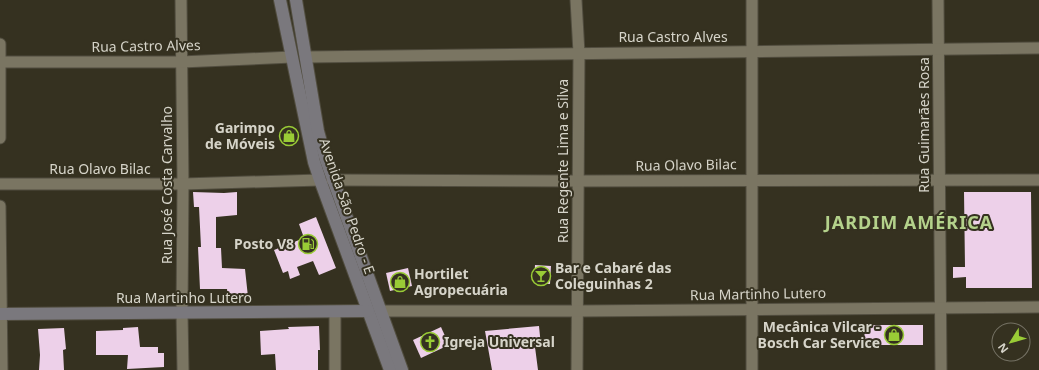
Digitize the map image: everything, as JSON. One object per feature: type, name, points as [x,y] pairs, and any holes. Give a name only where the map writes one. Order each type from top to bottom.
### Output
[{"type":"main road","name":"Avenida São Pedro - E","points":[[280,0],[308,133],[320,180],[390,370]]},
{"type":"main road","name":"Avenida São Pedro - E","points":[[296,0],[318,131],[332,180],[402,370]]},
{"type":"main road","name":"Rua Martinho Lutero","points":[[1,314],[368,311]]},
{"type":"street","name":"Rua José Costa Carvalho","points":[[181,0],[184,184],[182,313],[183,370]]},
{"type":"street","name":"Rua Regente Lima e Silva","points":[[576,0],[579,53],[577,370]]},
{"type":"street","points":[[752,0],[752,370]]},
{"type":"street","name":"Rua Guimarães Rosa","points":[[938,0],[941,370]]},
{"type":"street","points":[[0,44],[0,138]]},
{"type":"street","name":"Rua Castro Alves","points":[[306,57],[1039,48]]},
{"type":"street","name":"Rua Castro Alves","points":[[0,62],[181,62],[292,57]]},
{"type":"street","name":"Rua Olavo Bilac","points":[[0,184],[184,184],[320,180]]},
{"type":"street","name":"Rua Olavo Bilac","points":[[332,180],[577,182],[752,180],[1039,180]]},
{"type":"street","points":[[0,206],[2,370]]},
{"type":"street","name":"Rua Martinho Lutero","points":[[381,311],[1039,307]]},
{"type":"street","points":[[335,312],[335,370]]},
{"type":"building","points":[[193,192],[237,192],[237,215],[216,217],[216,248],[221,248],[222,268],[245,269],[248,297],[228,298],[227,289],[200,289],[198,247],[201,247],[199,207],[194,207]]},
{"type":"building","points":[[964,192],[1031,192],[1032,288],[966,288],[966,277],[953,278],[953,267],[965,267]]},
{"type":"building","name":"Posto V8","points":[[316,217],[336,268],[319,275],[313,261],[297,267],[300,275],[290,279],[288,271],[283,273],[274,250],[304,238],[299,224]]},
{"type":"building","points":[[535,265],[551,266],[550,284],[534,283]]},
{"type":"building","points":[[408,268],[412,286],[390,291],[386,273]]},
{"type":"building","name":"Mecânica Vilcar - Bosch Car Service","points":[[864,325],[923,325],[923,345],[865,345]]},
{"type":"building","points":[[319,326],[320,350],[318,350],[318,370],[276,370],[275,354],[261,355],[260,331],[289,329],[288,327]]},
{"type":"building","points":[[539,326],[541,346],[535,347],[538,370],[492,370],[485,331]]},
{"type":"building","points":[[138,327],[140,347],[158,347],[158,353],[164,353],[164,367],[127,369],[128,355],[96,355],[96,331],[123,330],[123,328]]},
{"type":"building","points":[[441,327],[449,345],[421,358],[413,340]]},
{"type":"building","points":[[64,328],[66,349],[63,350],[64,370],[39,370],[40,355],[38,329]]},
{"type":"place","name":"Garimpo de Móveis","points":[[289,136]]},
{"type":"place","name":"Posto V8","points":[[308,244]]},
{"type":"place","name":"Bar e Cabaré das Coleguinhas 2","points":[[541,276]]},
{"type":"place","name":"Hortilet Agropecuária","points":[[400,282]]},
{"type":"place","name":"Mecânica Vilcar - Bosch Car Service","points":[[894,335]]},
{"type":"place","name":"Igreja Universal","points":[[430,342]]},
{"type":"district","name":"JARDIM AMÉRICA","points":[[909,223]]}]
